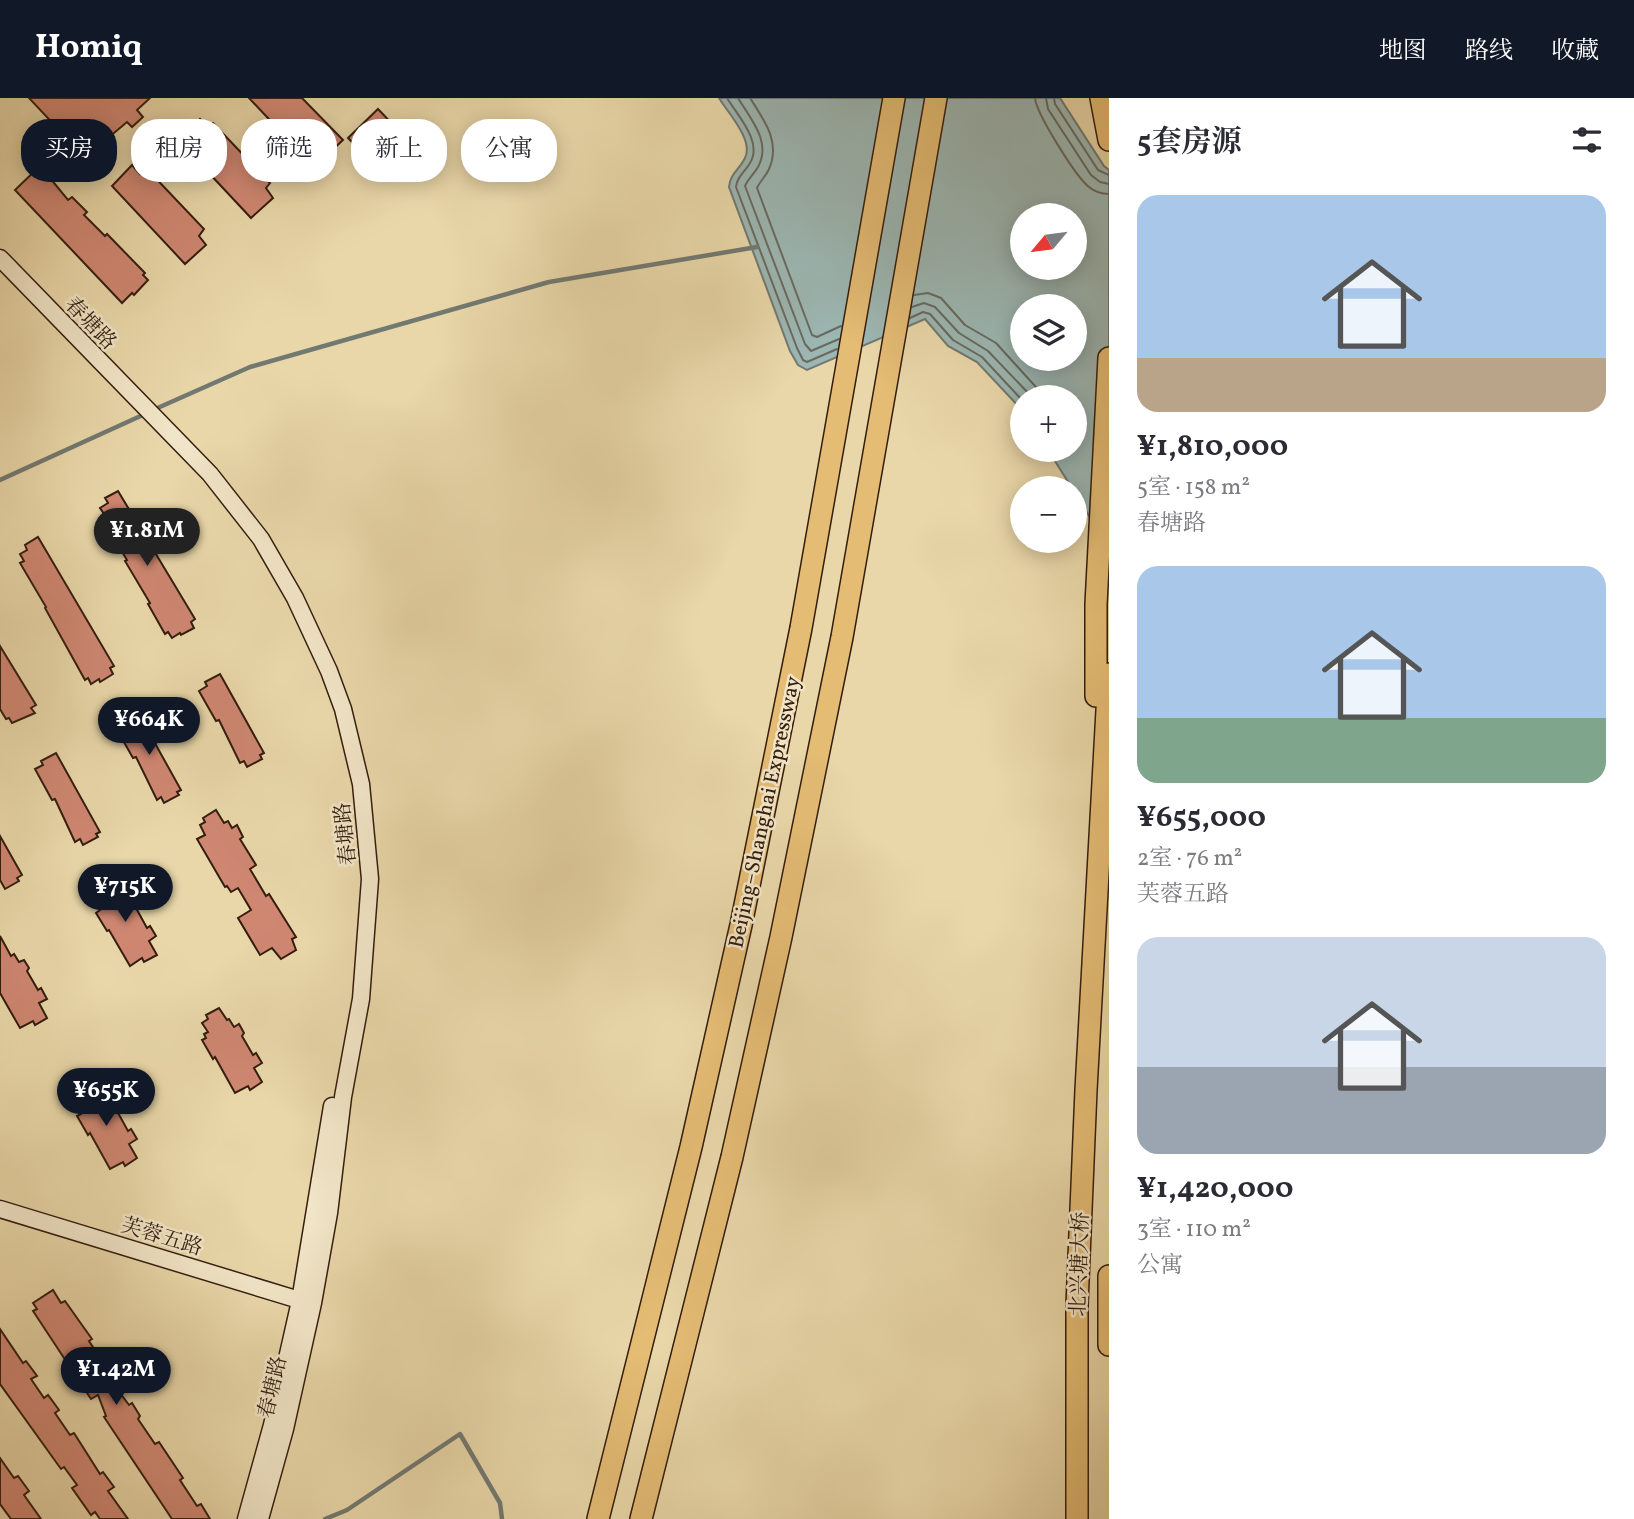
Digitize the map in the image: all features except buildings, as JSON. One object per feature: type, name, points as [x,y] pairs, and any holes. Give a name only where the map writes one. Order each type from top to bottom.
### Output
[{"type":"highway","name":"Beijing–Shanghai Expressway","points":[[598,1519],[691,1147],[741,925],[801,628],[894,98]]},
{"type":"highway","name":"Beijing–Shanghai Expressway","points":[[641,1519],[735,1144],[781,937],[842,637],[936,98]]},
{"type":"highway","points":[[1101,98],[1109,139]]},
{"type":"highway","points":[[1086,1090],[1097,688],[1096,604],[1109,358]]},
{"type":"highway","name":"北兴塘大桥","points":[[1077,1519],[1077,1304],[1109,674]]},
{"type":"highway","name":"北兴塘大桥","points":[[1109,1276],[1109,1345]]},
{"type":"street","name":"春塘路","points":[[0,258],[124,392]]},
{"type":"street","name":"春塘路","points":[[0,270],[161,429],[213,489],[254,543],[289,601],[317,662],[338,714],[353,783],[361,832],[364,889],[360,943],[307,1302],[285,1429],[260,1519]]},
{"type":"street","name":"芙蓉五路","points":[[0,1209],[307,1302]]},
{"type":"street","name":"春塘路","points":[[246,1519],[307,1302]]},
{"type":"water","points":[[719,98],[1060,98],[1109,170],[1109,550],[1087,512],[1087,476],[1064,476],[1056,462],[1087,462],[1087,385],[1010,385],[1010,397],[977,362],[948,346],[925,319],[807,370],[798,365],[790,351],[729,187],[747,151],[743,135]]},
{"type":"waterway","points":[[153,410],[250,367],[549,282],[757,247]]},
{"type":"waterway","points":[[0,480],[145,414]]},
{"type":"waterway","points":[[325,1519],[347,1510],[460,1434],[500,1503],[502,1519]]}]
